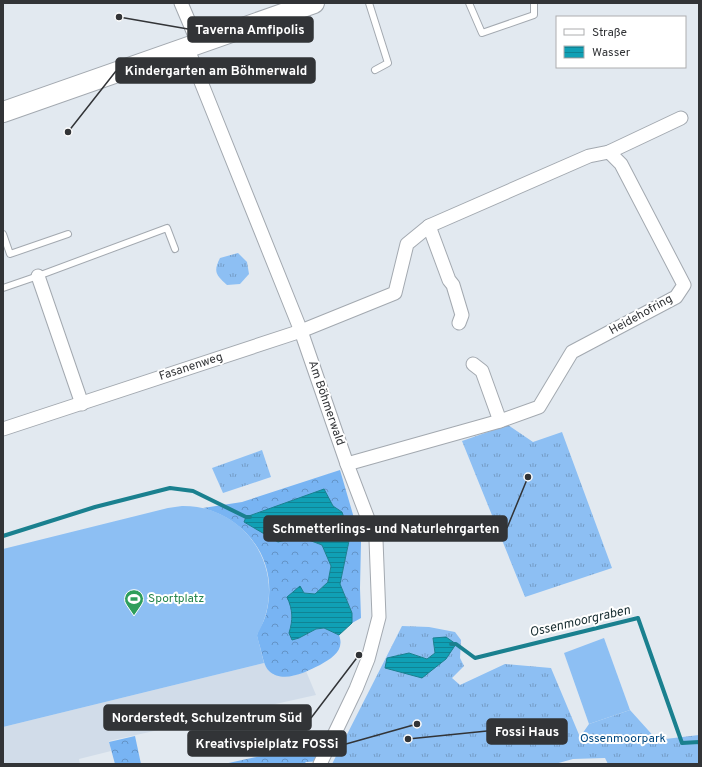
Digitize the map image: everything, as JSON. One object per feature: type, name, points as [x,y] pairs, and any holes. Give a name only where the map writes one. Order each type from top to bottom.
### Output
[{"type":"main road","points":[[3,112],[314,3]]},
{"type":"street","name":"Am Böhmerwald","points":[[181,3],[192,45],[301,331],[347,464],[376,540],[379,617],[368,659],[356,689],[320,764]]},
{"type":"street","points":[[301,331],[396,293],[408,244],[429,226],[589,156],[608,152],[681,118]]},
{"type":"street","name":"Heidehofring","points":[[347,464],[500,421],[539,407],[572,352],[676,297],[684,285],[622,164],[608,152]]},
{"type":"street","points":[[429,226],[449,280],[453,285],[462,315],[459,323]]},
{"type":"street","points":[[38,276],[82,404]]},
{"type":"street","name":"Fasanenweg","points":[[3,429],[301,331]]},
{"type":"street","points":[[473,364],[482,371],[500,421]]},
{"type":"lane","points":[[369,3],[388,63],[375,70]]},
{"type":"lane","points":[[469,3],[482,32],[534,15],[534,3]]},
{"type":"lane","points":[[3,288],[167,228],[175,248]]},
{"type":"lane","points":[[3,234],[10,254]]},
{"type":"lane","points":[[3,256],[68,234]]},
{"type":"shaded area","points":[[264,663],[268,670],[274,675],[293,676],[306,671],[316,695],[109,741],[111,751],[79,759],[80,764],[3,764],[3,727]]},
{"type":"green space","points":[[238,253],[247,262],[249,274],[240,284],[227,285],[218,276],[216,270],[218,263],[220,258]]},
{"type":"green space","points":[[508,425],[533,442],[562,432],[612,568],[525,597],[462,441]]},
{"type":"green space","points":[[262,450],[271,477],[223,493],[212,468]]},
{"type":"green space","points":[[340,470],[361,542],[361,618],[352,623],[352,613],[340,584],[350,536],[342,512],[333,506],[324,490],[246,517],[245,522],[278,542],[293,538],[306,539],[322,545],[331,566],[328,582],[315,594],[304,593],[291,606],[292,624],[289,633],[292,639],[299,638],[316,629],[324,628],[339,635],[339,650],[329,660],[308,671],[294,676],[281,677],[275,675],[267,669],[257,636],[264,620],[268,605],[269,588],[263,557],[245,532],[233,522],[219,514],[203,508],[242,502]]},
{"type":"green space","name":"Sportplatz","points":[[182,506],[206,509],[227,517],[244,531],[257,548],[266,568],[269,590],[266,612],[257,635],[264,663],[3,727],[3,549],[168,508]]},
{"type":"green space","name":"Ossenmoorpark","points":[[402,626],[429,627],[455,632],[461,640],[460,658],[464,666],[452,678],[460,685],[505,664],[551,668],[580,737],[589,724],[630,710],[657,740],[699,735],[699,764],[608,764],[605,758],[573,759],[555,764],[332,764]],"holes":[[[433,638],[446,659],[386,662],[409,653],[427,659],[435,653]]]},
{"type":"green space","points":[[604,638],[630,710],[589,724],[564,653]]},
{"type":"green space","points":[[324,732],[322,761],[306,762],[304,764],[224,764],[311,745]]},
{"type":"green space","points":[[135,736],[141,764],[115,764],[109,742]]},
{"type":"water","points":[[324,489],[333,506],[342,512],[350,536],[340,584],[352,613],[352,623],[339,635],[324,628],[316,629],[292,640],[289,633],[292,619],[287,597],[300,586],[304,593],[315,594],[328,582],[331,566],[322,545],[306,539],[293,538],[278,542],[244,522],[246,517]]},
{"type":"water","points":[[446,637],[456,644],[446,659],[422,678],[385,668],[387,658],[409,653],[427,659],[435,653],[433,638]]},
{"type":"waterway","points":[[3,536],[95,507],[170,488],[193,491],[246,517],[250,517]]},
{"type":"waterway","name":"Ossenmoorgraben","points":[[451,644],[456,644],[475,658],[638,618],[682,743],[699,742]]},
{"type":"place","name":"Taverna Amfipolis","points":[[119,17]]},
{"type":"place","name":"Kindergarten am Böhmerwald","points":[[68,132]]},
{"type":"place","name":"Schmetterlings- und Naturlehrgarten","points":[[528,477]]},
{"type":"place","name":"Sportplatz","points":[[134,616]]},
{"type":"place","name":"Norderstedt, Schulzentrum Süd","points":[[359,655]]},
{"type":"place","name":"Kreativspielplatz FOSSi","points":[[417,724]]},
{"type":"place","name":"Fossi Haus","points":[[408,739]]}]
